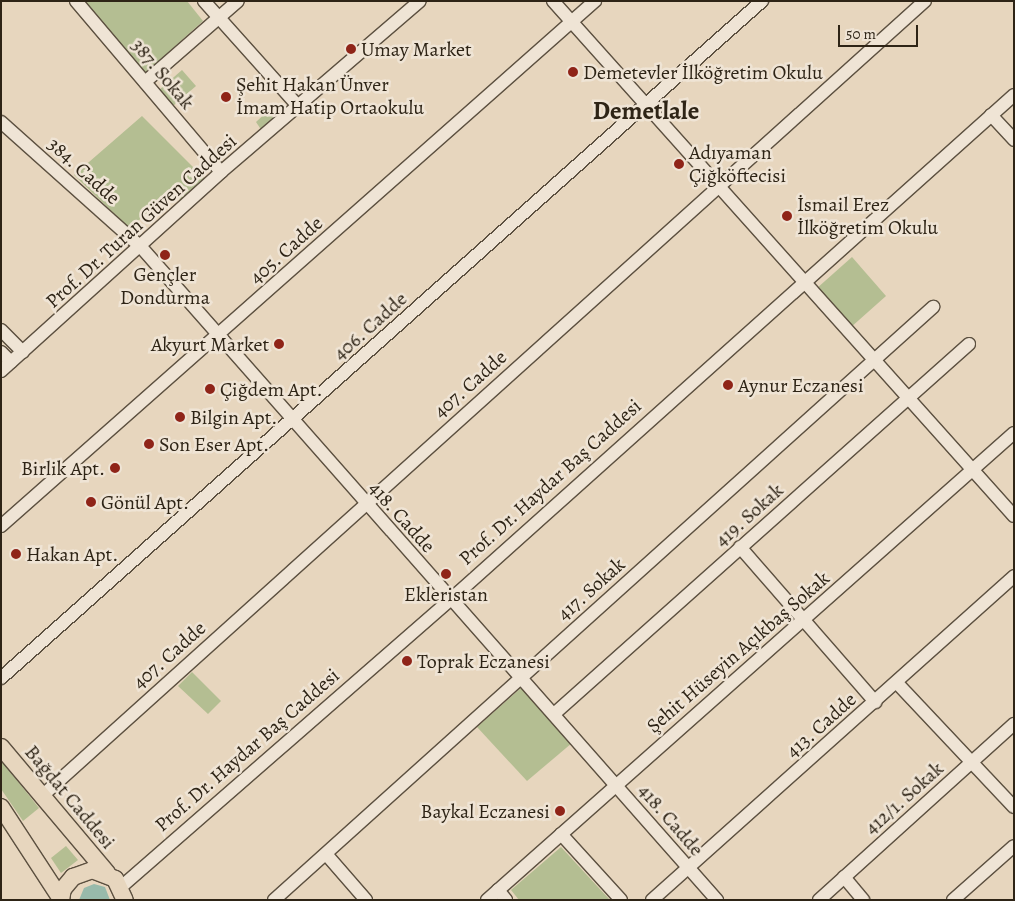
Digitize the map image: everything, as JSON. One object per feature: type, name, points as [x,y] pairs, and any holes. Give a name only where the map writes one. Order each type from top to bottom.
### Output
[{"type":"main road","name":"Bağdat Caddesi","points":[[1,747],[125,895]]},
{"type":"main road","points":[[1,807],[61,900]]},
{"type":"main road","points":[[61,900],[66,885],[77,874],[92,870],[107,873]]},
{"type":"street","name":"387. Sokak","points":[[76,1],[221,172]]},
{"type":"street","points":[[204,1],[298,106]]},
{"type":"street","points":[[145,82],[238,1]]},
{"type":"street","name":"Prof. Dr. Turan Güven Caddesi","points":[[1,371],[141,247],[221,172],[420,1]]},
{"type":"street","points":[[553,1],[1014,516]]},
{"type":"street","name":"405. Cadde","points":[[1,526],[596,1]]},
{"type":"street","name":"406. Cadde","points":[[1,678],[762,1]]},
{"type":"street","name":"407. Cadde","points":[[42,796],[364,503],[925,1]]},
{"type":"street","name":"Prof. Dr. Haydar Baş Caddesi","points":[[125,895],[450,600],[1014,95]]},
{"type":"street","points":[[991,115],[1014,140]]},
{"type":"street","name":"384. Cadde","points":[[1,122],[141,247]]},
{"type":"street","name":"418. Cadde","points":[[141,247],[291,421],[554,714],[717,900]]},
{"type":"street","name":"417. Sokak","points":[[274,900],[933,307]]},
{"type":"street","points":[[1,330],[23,352]]},
{"type":"street","name":"419. Sokak","points":[[554,714],[969,344]]},
{"type":"street","points":[[1,352],[11,362]]},
{"type":"street","name":"Şehit Hüseyin Açıkbaş Sokak","points":[[487,900],[502,895],[560,834],[615,784],[1014,433]]},
{"type":"street","points":[[740,547],[875,702]]},
{"type":"street","name":"413. Cadde","points":[[652,900],[1014,576]]},
{"type":"street","points":[[897,682],[973,761],[1014,807]]},
{"type":"street","name":"412/1. Sokak","points":[[819,900],[1014,724]]},
{"type":"street","points":[[1,821],[19,833]]},
{"type":"street","points":[[560,834],[621,900]]},
{"type":"street","points":[[952,900],[1014,846]]},
{"type":"street","points":[[326,854],[366,900]]},
{"type":"street","points":[[844,877],[863,900]]},
{"type":"shaded area","points":[[82,1],[187,1],[203,21],[144,74]]},
{"type":"shaded area","points":[[182,70],[196,86],[173,106],[159,90]]},
{"type":"shaded area","points":[[271,108],[278,116],[262,131],[256,122]]},
{"type":"shaded area","points":[[142,116],[206,180],[183,202],[172,194],[129,228],[74,175]]},
{"type":"shaded area","points":[[852,257],[886,296],[850,328],[816,289]]},
{"type":"shaded area","points":[[192,672],[221,701],[208,714],[178,686]]},
{"type":"shaded area","points":[[522,687],[572,743],[527,781],[477,727]]},
{"type":"shaded area","points":[[1,760],[39,808],[23,821],[1,789]]},
{"type":"shaded area","points":[[66,846],[78,860],[61,873],[51,858]]},
{"type":"shaded area","points":[[561,847],[610,900],[519,900],[511,890]]},
{"type":"shaded area","points":[[94,884],[105,887],[110,900],[79,900],[84,888]]},
{"type":"place","name":"Umay Market","points":[[351,49]]},
{"type":"place","name":"Demetevler İlköğretim Okulu","points":[[573,72]]},
{"type":"place","name":"Şehit Hakan Ünver İmam Hatip Ortaokulu","points":[[226,97]]},
{"type":"place","name":"Adıyaman Çiğköftecisi","points":[[679,164]]},
{"type":"place","name":"İsmail Erez İlköğretim Okulu","points":[[787,216]]},
{"type":"place","name":"Gençler Dondurma","points":[[165,255]]},
{"type":"place","name":"Akyurt Market","points":[[279,344]]},
{"type":"place","name":"Aynur Eczanesi","points":[[728,385]]},
{"type":"place","name":"Çiğdem Apt.","points":[[210,389]]},
{"type":"place","name":"Bilgin Apt.","points":[[180,417]]},
{"type":"place","name":"Son Eser Apt.","points":[[149,444]]},
{"type":"place","name":"Birlik Apt.","points":[[115,468]]},
{"type":"place","name":"Gönül Apt.","points":[[91,502]]},
{"type":"place","name":"Hakan Apt.","points":[[16,554]]},
{"type":"place","name":"Ekleristan","points":[[446,574]]},
{"type":"place","name":"Toprak Eczanesi","points":[[407,661]]},
{"type":"place","name":"Baykal Eczanesi","points":[[560,811]]},
{"type":"district","name":"Demetlale","points":[[646,111]]}]
